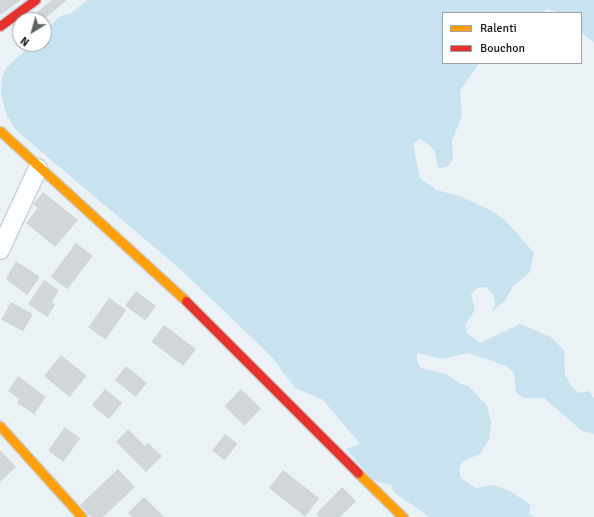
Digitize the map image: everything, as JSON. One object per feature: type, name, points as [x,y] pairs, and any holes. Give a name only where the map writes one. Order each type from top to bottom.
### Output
[{"type":"street","points":[[0,26],[35,0]]},
{"type":"street","points":[[0,131],[38,168],[171,286],[404,517]]},
{"type":"street","points":[[0,250],[38,168]]},
{"type":"street","points":[[0,426],[82,517]]},
{"type":"shaded area","points":[[88,0],[594,0],[594,42],[582,34],[582,12],[557,12],[548,9],[543,12],[442,12],[442,64],[478,64],[460,91],[462,116],[452,141],[453,159],[447,167],[438,168],[434,150],[427,143],[420,139],[413,144],[420,178],[436,190],[460,196],[492,211],[506,221],[534,253],[530,272],[513,286],[505,301],[491,312],[495,304],[493,293],[485,287],[477,288],[471,294],[475,310],[465,325],[467,333],[480,343],[520,324],[551,337],[564,350],[565,375],[573,389],[580,393],[589,391],[594,398],[594,434],[582,431],[544,398],[523,398],[516,392],[514,373],[506,366],[468,353],[443,359],[417,353],[417,361],[421,368],[446,374],[461,384],[469,386],[487,406],[491,422],[489,440],[480,454],[463,461],[459,469],[461,478],[476,488],[494,485],[510,491],[531,505],[529,514],[534,517],[429,517],[395,493],[391,485],[373,480],[346,449],[360,444],[323,400],[295,388],[272,357],[180,269],[17,131],[7,116],[1,95],[2,77],[6,68],[23,52],[52,52],[52,24],[61,16],[71,13]]},
{"type":"building","points":[[0,0],[21,0],[0,15]]},
{"type":"building","points":[[52,0],[67,0],[52,12],[37,12]]},
{"type":"building","points":[[43,192],[78,220],[55,247],[26,223],[38,208],[33,204]]},
{"type":"building","points":[[76,243],[93,256],[67,289],[51,277]]},
{"type":"building","points":[[16,261],[40,277],[27,295],[6,279]]},
{"type":"building","points":[[44,280],[59,290],[52,302],[55,305],[47,317],[28,304]]},
{"type":"building","points":[[136,291],[156,306],[145,320],[125,305]]},
{"type":"building","points":[[109,298],[126,310],[106,340],[88,327]]},
{"type":"building","points":[[11,302],[33,314],[23,332],[1,319]]},
{"type":"building","points":[[164,325],[196,349],[183,366],[151,342]]},
{"type":"building","points":[[61,355],[87,376],[70,397],[44,376]]},
{"type":"building","points":[[126,366],[147,383],[136,397],[115,380]]},
{"type":"building","points":[[18,376],[46,397],[34,414],[17,403],[19,399],[8,391]]},
{"type":"building","points":[[105,389],[122,403],[109,419],[92,405]]},
{"type":"building","points":[[241,389],[261,408],[244,426],[224,406]]},
{"type":"building","points":[[65,427],[80,438],[63,462],[48,450]]},
{"type":"building","points":[[128,429],[145,446],[148,443],[162,456],[146,472],[116,442]]},
{"type":"building","points":[[225,434],[238,444],[225,460],[212,451]]},
{"type":"building","points":[[0,450],[16,467],[0,482]]},
{"type":"building","points":[[118,469],[135,487],[103,517],[91,517],[80,505]]},
{"type":"building","points":[[283,470],[319,498],[305,516],[269,488]]},
{"type":"building","points":[[342,487],[356,501],[340,517],[319,517],[316,514]]},
{"type":"building","points":[[144,497],[164,517],[132,517],[128,513]]},
{"type":"traffic: slow","points":[[0,131],[186,301]]},
{"type":"traffic: slow","points":[[0,426],[82,517]]},
{"type":"traffic: slow","points":[[358,473],[403,517]]},
{"type":"traffic: jam","points":[[0,26],[35,0]]},
{"type":"traffic: jam","points":[[186,301],[358,473]]}]
